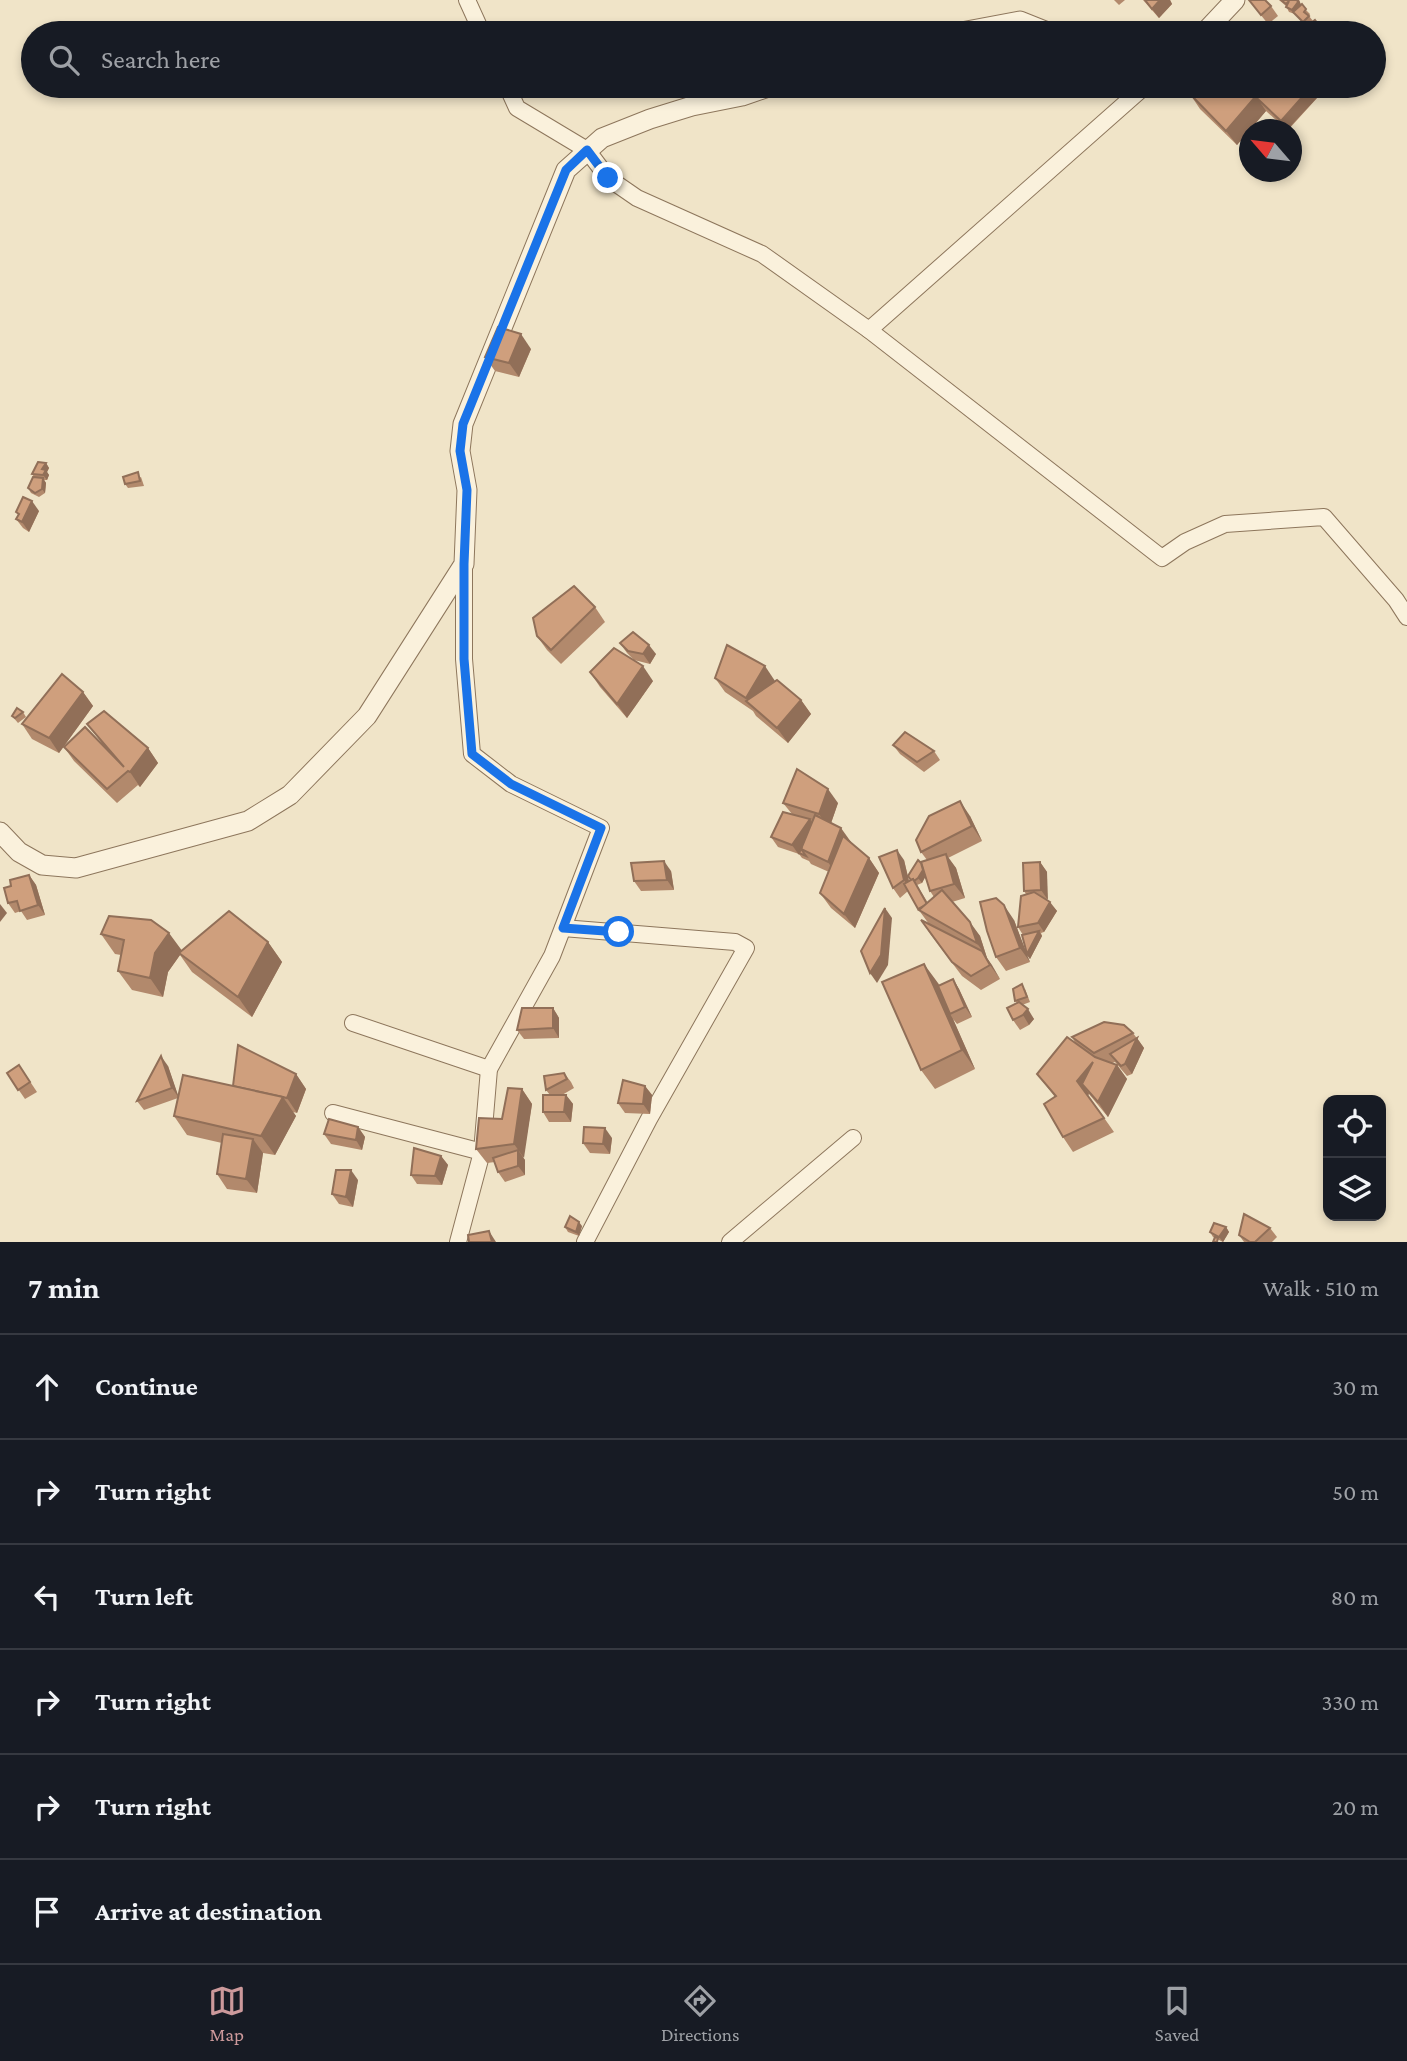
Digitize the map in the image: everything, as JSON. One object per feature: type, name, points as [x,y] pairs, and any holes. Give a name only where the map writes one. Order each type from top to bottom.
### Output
[{"type":"street","points":[[467,0],[477,21]]},
{"type":"street","points":[[1215,21],[1235,0]]},
{"type":"street","points":[[512,98],[517,108],[587,150],[608,178],[637,198],[762,254],[869,330],[1162,558],[1185,542],[1224,524],[1324,517],[1396,600],[1407,617]]},
{"type":"street","points":[[458,1242],[482,1153],[489,1069],[552,956],[601,828],[511,784],[472,754],[464,659],[467,490],[460,451],[463,424],[566,170],[602,138],[692,106],[732,98]]},
{"type":"street","points":[[869,330],[1131,98]]},
{"type":"street","points":[[0,832],[19,852],[42,865],[76,868],[248,821],[289,795],[367,716],[464,564]]},
{"type":"street","points":[[563,928],[735,942],[746,948],[649,1119],[585,1242]]},
{"type":"street","points":[[353,1023],[489,1069]]},
{"type":"street","points":[[332,1113],[482,1153]]},
{"type":"street","points":[[730,1242],[853,1138]]},
{"type":"building","points":[[1145,0],[1160,0],[1152,9]]},
{"type":"building","points":[[1249,0],[1265,0],[1271,6],[1261,15]]},
{"type":"building","points":[[1281,0],[1298,2],[1292,10],[1286,7],[1289,1],[1286,4]]},
{"type":"building","points":[[1302,4],[1306,9],[1304,12],[1309,16],[1302,21],[1293,12]]},
{"type":"building","points":[[1194,98],[1254,98],[1226,131]]},
{"type":"building","points":[[1257,98],[1301,98],[1283,119],[1279,119]]},
{"type":"building","points":[[498,327],[521,334],[509,363],[485,357]]},
{"type":"building","points":[[38,462],[46,463],[42,469],[46,470],[43,475],[32,474]]},
{"type":"building","points":[[138,472],[140,481],[125,484],[123,477]]},
{"type":"building","points":[[33,477],[43,478],[42,489],[35,493],[28,488]]},
{"type":"building","points":[[23,497],[32,501],[22,522],[16,519],[19,514],[16,512]]},
{"type":"building","points":[[574,586],[595,607],[551,650],[537,636],[533,618]]},
{"type":"building","points":[[633,632],[649,645],[643,654],[628,651],[620,643]]},
{"type":"building","points":[[727,645],[765,666],[746,698],[715,678]]},
{"type":"building","points":[[614,648],[643,666],[617,704],[590,672]]},
{"type":"building","points":[[62,674],[83,692],[49,738],[22,724]]},
{"type":"building","points":[[777,680],[801,700],[777,728],[746,701]]},
{"type":"building","points":[[17,708],[23,712],[15,718],[12,716]]},
{"type":"building","points":[[104,711],[148,748],[130,772],[107,789],[64,747],[85,727],[124,767],[87,724]]},
{"type":"building","points":[[905,732],[934,751],[917,762],[893,745]]},
{"type":"building","points":[[797,769],[828,789],[819,814],[783,803]]},
{"type":"building","points":[[960,801],[972,826],[921,852],[916,840],[929,816]]},
{"type":"building","points":[[783,812],[810,819],[792,845],[771,837]]},
{"type":"building","points":[[815,815],[841,828],[828,862],[801,849]]},
{"type":"building","points":[[843,836],[869,858],[844,914],[820,893]]},
{"type":"building","points":[[897,850],[904,880],[893,888],[879,857]]},
{"type":"building","points":[[946,854],[954,884],[930,891],[921,862]]},
{"type":"building","points":[[918,860],[923,870],[914,881],[908,876]]},
{"type":"building","points":[[664,861],[667,880],[634,881],[631,863]]},
{"type":"building","points":[[1040,862],[1041,890],[1024,891],[1023,863]]},
{"type":"building","points":[[29,875],[38,905],[20,911],[17,901],[8,903],[4,888],[11,886],[10,880]]},
{"type":"building","points":[[913,879],[927,904],[918,909],[904,884]]},
{"type":"building","points":[[942,890],[970,922],[977,943],[919,910]]},
{"type":"building","points":[[1034,892],[1050,902],[1038,923],[1018,927],[1021,896]]},
{"type":"building","points":[[996,898],[1004,905],[1020,948],[996,957],[980,902]]},
{"type":"building","points":[[885,908],[881,955],[870,973],[861,951]]},
{"type":"building","points":[[229,911],[268,942],[238,997],[179,953]]},
{"type":"building","points":[[109,916],[151,920],[169,933],[155,953],[150,978],[118,971],[124,940],[101,934]]},
{"type":"building","points":[[921,920],[982,951],[990,965],[971,976],[952,962]]},
{"type":"building","points":[[1039,931],[1027,954],[1022,935]]},
{"type":"building","points":[[924,964],[962,1050],[921,1070],[882,982]]},
{"type":"building","points":[[953,979],[965,1007],[950,1014],[938,986]]},
{"type":"building","points":[[1022,984],[1027,997],[1015,1001],[1013,989]]},
{"type":"building","points":[[1019,1002],[1028,1009],[1013,1020],[1007,1008]]},
{"type":"building","points":[[522,1008],[553,1008],[553,1028],[517,1030]]},
{"type":"building","points":[[1104,1022],[1124,1025],[1133,1033],[1094,1053],[1072,1037]]},
{"type":"building","points":[[1067,1037],[1095,1057],[1117,1065],[1098,1102],[1082,1084],[1093,1062],[1077,1081],[1104,1118],[1063,1137],[1044,1104],[1056,1096],[1037,1074]]},
{"type":"building","points":[[1137,1038],[1125,1064],[1121,1066],[1110,1054]]},
{"type":"building","points":[[238,1045],[296,1074],[287,1098],[233,1086]]},
{"type":"building","points":[[161,1056],[172,1088],[137,1101]]},
{"type":"building","points":[[19,1065],[30,1082],[18,1090],[7,1073]]},
{"type":"building","points":[[564,1073],[567,1079],[546,1090],[544,1076]]},
{"type":"building","points":[[183,1075],[283,1097],[261,1136],[174,1116]]},
{"type":"building","points":[[623,1080],[645,1086],[643,1104],[618,1103]]},
{"type":"building","points":[[508,1088],[522,1089],[514,1144],[476,1149],[479,1118],[502,1119]]},
{"type":"building","points":[[543,1095],[566,1095],[564,1112],[543,1112]]},
{"type":"building","points":[[329,1119],[358,1127],[356,1140],[324,1134]]},
{"type":"building","points":[[584,1127],[605,1128],[603,1144],[583,1143]]},
{"type":"building","points":[[223,1134],[253,1139],[246,1179],[217,1174]]},
{"type":"building","points":[[414,1148],[441,1156],[435,1176],[411,1175]]},
{"type":"building","points":[[518,1150],[518,1166],[498,1172],[493,1158]]},
{"type":"building","points":[[336,1170],[351,1170],[346,1197],[332,1194]]},
{"type":"building","points":[[1244,1214],[1270,1228],[1255,1242],[1239,1235]]},
{"type":"building","points":[[570,1216],[579,1222],[576,1232],[565,1227]]},
{"type":"building","points":[[1214,1223],[1226,1227],[1219,1237],[1210,1232]]},
{"type":"building","points":[[489,1231],[492,1242],[469,1242],[468,1235]]},
{"type":"route","points":[[608,178],[587,150],[566,170],[463,424],[460,451],[467,490],[464,659],[472,754],[511,784],[601,828],[563,928],[619,932]]}]
